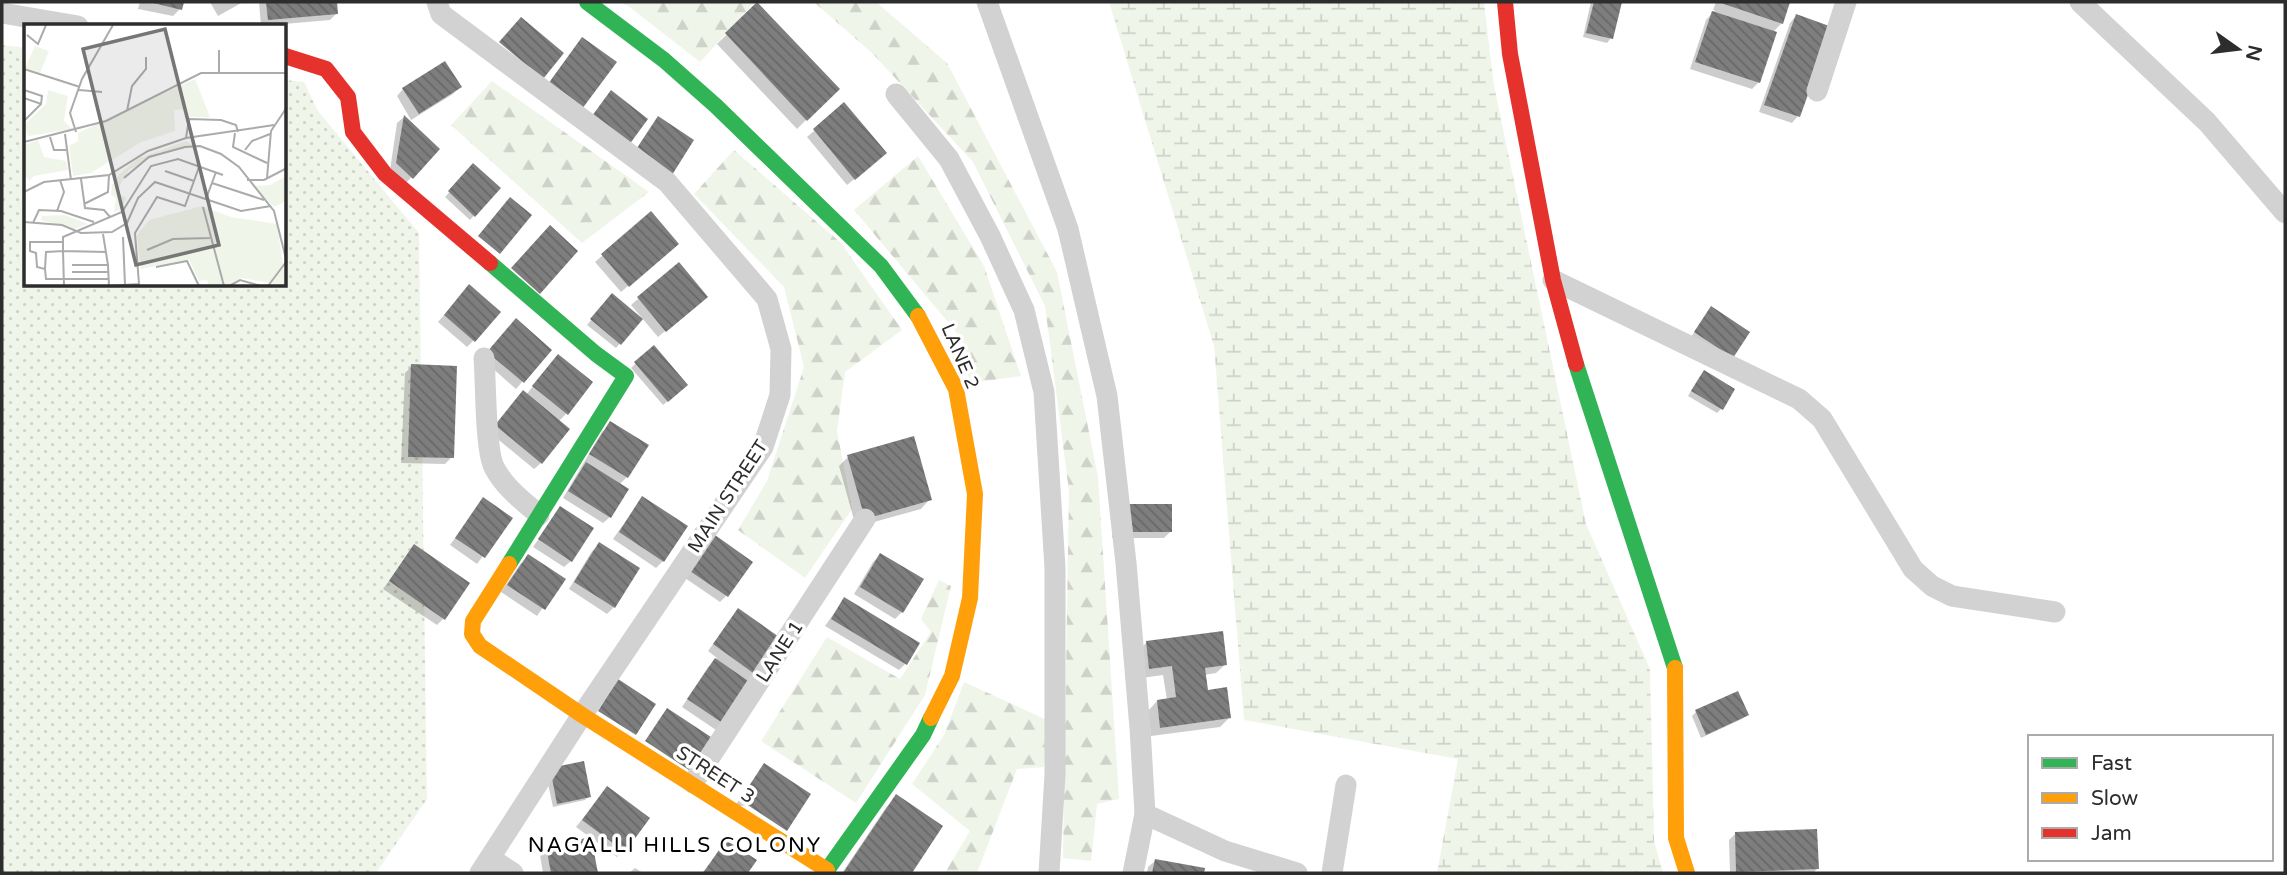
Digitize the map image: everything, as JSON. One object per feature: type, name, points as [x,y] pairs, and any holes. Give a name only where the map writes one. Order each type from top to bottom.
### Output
[{"type":"street","name":"MAIN STREET","points":[[437,2],[441,14],[667,182],[767,299],[781,349],[780,395],[763,447],[582,715],[485,865]]},
{"type":"street","name":"LANE 2","points":[[587,2],[664,60],[705,96],[881,266],[923,322],[956,389],[975,494],[970,598],[952,676],[923,735],[826,872]]},
{"type":"street","points":[[987,2],[1068,229],[1107,396],[1126,563],[1145,814],[1133,873]]},
{"type":"street","points":[[1506,2],[1510,54],[1553,280],[1585,396],[1676,670],[1676,838],[1687,873]]},
{"type":"street","points":[[1817,91],[1846,2]]},
{"type":"street","points":[[2080,2],[2207,122],[2285,213]]},
{"type":"street","points":[[12,10],[70,24]]},
{"type":"street","points":[[287,57],[326,69],[348,97],[353,132],[385,174],[596,354],[626,376],[539,515],[504,483],[493,466],[489,448],[484,358]]},
{"type":"street","points":[[895,94],[949,159],[990,236],[1024,310],[1044,392],[1055,568],[1055,775],[1049,873]]},
{"type":"street","points":[[1553,280],[1799,399],[1822,419],[1913,569],[1932,586],[1952,596],[2055,612]]},
{"type":"street","name":"STREET 3","points":[[539,515],[473,621],[472,634],[480,646],[826,872]]},
{"type":"street","name":"LANE 1","points":[[693,783],[865,519]]},
{"type":"street","points":[[1332,873],[1346,785]]},
{"type":"street","points":[[1145,814],[1225,851],[1297,873]]},
{"type":"street","points":[[485,865],[513,873]]},
{"type":"green space","points":[[623,2],[755,2],[700,62]]},
{"type":"green space","points":[[814,2],[876,2],[947,63],[1057,272],[1098,477],[1119,799],[1097,804],[1091,861],[1063,858],[1069,491],[1045,306],[973,162],[873,54]]},
{"type":"green space","points":[[1109,2],[1484,2],[1494,86],[1586,524],[1650,669],[1654,841],[1663,873],[1437,873],[1458,759],[1244,720],[1214,346]]},
{"type":"green space","points":[[2,45],[24,48],[24,287],[287,287],[287,80],[304,82],[318,111],[419,233],[427,799],[376,873],[2,873]]},
{"type":"green space","points":[[492,81],[649,192],[582,243],[451,125]]},
{"type":"green space","points":[[734,150],[841,243],[902,330],[845,372],[837,431],[852,509],[805,578],[738,530],[767,481],[804,367],[784,287],[694,194]]},
{"type":"green space","points":[[918,156],[984,266],[1021,376],[970,383],[957,333],[854,210]]},
{"type":"green space","points":[[939,580],[951,586],[925,695],[856,803],[761,741],[827,637],[900,679],[931,632],[921,619]]},
{"type":"green space","points":[[964,682],[1049,721],[1044,767],[1017,769],[977,873],[945,873],[970,831],[912,784],[944,735]]},
{"type":"building","points":[[149,2],[184,2],[182,10]]},
{"type":"building","points":[[266,2],[337,2],[338,14],[268,20]]},
{"type":"building","points":[[757,2],[840,89],[807,121],[725,33]]},
{"type":"building","points":[[1594,2],[1622,2],[1613,39],[1586,33]]},
{"type":"building","points":[[1718,2],[1790,2],[1783,24]]},
{"type":"building","points":[[1712,11],[1777,32],[1760,83],[1695,62]]},
{"type":"building","points":[[1796,14],[1832,27],[1800,117],[1764,105]]},
{"type":"building","points":[[521,17],[564,53],[543,79],[499,42]]},
{"type":"building","points":[[582,37],[617,62],[582,109],[548,84]]},
{"type":"building","points":[[445,61],[462,87],[419,114],[402,88]]},
{"type":"building","points":[[611,90],[648,119],[629,145],[592,116]]},
{"type":"building","points":[[844,102],[887,153],[855,180],[813,129]]},
{"type":"building","points":[[404,115],[440,149],[413,179],[396,163]]},
{"type":"building","points":[[658,116],[694,140],[672,175],[635,151]]},
{"type":"building","points":[[473,163],[501,188],[475,217],[448,191]]},
{"type":"building","points":[[510,197],[532,215],[500,254],[478,236]]},
{"type":"building","points":[[651,211],[679,244],[629,287],[601,254]]},
{"type":"building","points":[[550,225],[578,251],[540,294],[511,268]]},
{"type":"building","points":[[679,262],[708,297],[666,332],[637,297]]},
{"type":"building","points":[[469,284],[501,312],[475,342],[444,315]]},
{"type":"building","points":[[612,293],[643,319],[621,345],[590,319]]},
{"type":"building","points":[[1711,306],[1750,332],[1733,358],[1694,332]]},
{"type":"building","points":[[516,318],[552,350],[524,383],[487,352]]},
{"type":"building","points":[[654,345],[688,385],[668,402],[634,362]]},
{"type":"building","points":[[558,354],[593,382],[568,415],[532,386]]},
{"type":"building","points":[[411,364],[457,366],[454,458],[408,457]]},
{"type":"building","points":[[1704,370],[1735,389],[1723,410],[1691,391]]},
{"type":"building","points":[[523,390],[570,429],[542,464],[495,425]]},
{"type":"building","points":[[610,421],[649,445],[628,478],[589,454]]},
{"type":"building","points":[[914,436],[932,500],[865,519],[847,455]]},
{"type":"building","points":[[586,462],[629,489],[611,518],[568,491]]},
{"type":"building","points":[[642,496],[688,526],[664,562],[619,532]]},
{"type":"building","points":[[483,497],[513,518],[485,558],[455,538]]},
{"type":"building","points":[[1118,504],[1172,504],[1172,532],[1118,532]]},
{"type":"building","points":[[560,506],[594,528],[572,562],[538,539]]},
{"type":"building","points":[[715,535],[753,562],[728,597],[690,571]]},
{"type":"building","points":[[599,542],[640,568],[615,608],[574,582]]},
{"type":"building","points":[[414,544],[470,583],[445,620],[389,581]]},
{"type":"building","points":[[880,553],[924,579],[903,613],[860,587]]},
{"type":"building","points":[[528,554],[566,579],[545,610],[507,585]]},
{"type":"building","points":[[844,597],[920,643],[907,665],[831,619]]},
{"type":"building","points":[[738,608],[782,639],[756,675],[713,644]]},
{"type":"building","points":[[1223,631],[1227,665],[1205,668],[1208,690],[1227,687],[1231,718],[1160,728],[1157,700],[1176,697],[1172,666],[1149,669],[1146,641]]},
{"type":"building","points":[[715,658],[754,685],[727,726],[687,699]]},
{"type":"building","points":[[618,679],[656,704],[636,735],[598,711]]},
{"type":"building","points":[[1738,691],[1749,715],[1706,735],[1695,710]]},
{"type":"building","points":[[667,708],[714,739],[692,772],[645,741]]},
{"type":"building","points":[[584,761],[591,797],[557,804],[550,768]]},
{"type":"building","points":[[764,763],[811,794],[787,831],[740,800]]},
{"type":"building","points":[[607,786],[650,818],[625,852],[582,820]]},
{"type":"building","points":[[896,794],[943,826],[912,873],[843,873]]},
{"type":"building","points":[[1817,829],[1819,869],[1736,872],[1735,832]]},
{"type":"building","points":[[591,837],[598,873],[551,873],[546,846]]},
{"type":"building","points":[[726,840],[757,860],[748,873],[703,873]]},
{"type":"building","points":[[1155,859],[1205,868],[1204,873],[1152,873]]},
{"type":"traffic: fast","points":[[587,2],[664,60],[716,106],[881,266],[918,316]]},
{"type":"traffic: fast","points":[[490,263],[596,354],[626,376],[509,564]]},
{"type":"traffic: fast","points":[[1576,364],[1675,668]]},
{"type":"traffic: fast","points":[[825,873],[923,735],[931,718]]},
{"type":"traffic: slow","points":[[918,316],[956,389],[975,494],[970,598],[952,676],[931,718]]},
{"type":"traffic: slow","points":[[509,564],[473,621],[472,634],[480,646],[582,715],[827,870]]},
{"type":"traffic: slow","points":[[1675,668],[1676,838],[1687,873]]},
{"type":"traffic: jam","points":[[1505,2],[1510,54],[1553,280],[1576,364]]},
{"type":"traffic: jam","points":[[287,57],[326,69],[348,97],[353,132],[385,174],[490,263]]},
{"type":"district","name":"NAGALLI HILLS COLONY","points":[[675,845]]}]
